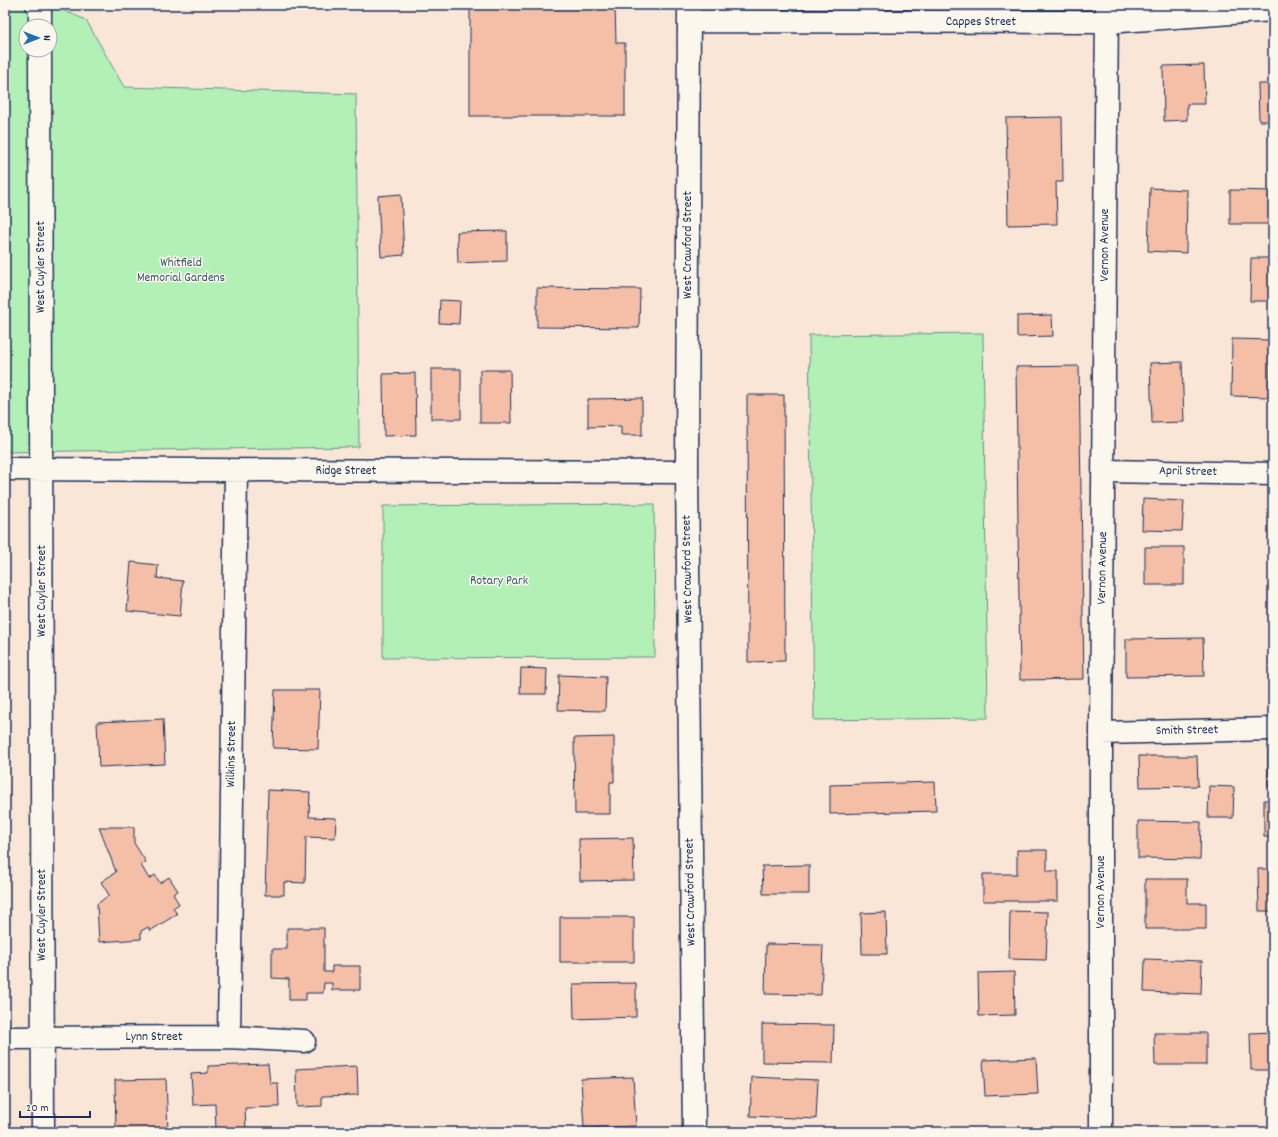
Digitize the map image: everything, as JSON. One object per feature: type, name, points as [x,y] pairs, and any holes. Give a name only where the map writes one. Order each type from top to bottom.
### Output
[{"type":"street","name":"Cappes Street","points":[[689,13],[1107,14],[1273,10]]},
{"type":"street","name":"West Crawford Street","points":[[689,13],[687,472],[694,1132]]},
{"type":"street","name":"Vernon Avenue","points":[[1101,1132],[1107,14]]},
{"type":"street","name":"West Cuyler Street","points":[[40,58],[43,1132]]},
{"type":"street","name":"Ridge Street","points":[[5,469],[687,472]]},
{"type":"street","name":"Wilkins Street","points":[[229,1037],[236,471]]},
{"type":"street","name":"April Street","points":[[1104,471],[1273,474]]},
{"type":"street","name":"Smith Street","points":[[1102,732],[1273,729]]},
{"type":"street","name":"Lynn Street","points":[[5,1038],[229,1037],[304,1041]]},
{"type":"green space","name":"Whitfield Memorial Gardens","points":[[5,5],[51,5],[86,20],[124,87],[356,94],[359,447],[5,452]]},
{"type":"green space","points":[[983,333],[988,718],[814,720],[809,335]]},
{"type":"green space","name":"Rotary Park","points":[[654,504],[655,657],[383,658],[383,506]]},
{"type":"building","points":[[470,5],[615,5],[616,43],[625,43],[625,116],[470,116]]},
{"type":"building","points":[[1204,65],[1205,104],[1187,104],[1187,120],[1164,121],[1163,66]]},
{"type":"building","points":[[1258,84],[1273,84],[1273,121],[1259,121]]},
{"type":"building","points":[[1062,117],[1063,182],[1056,182],[1057,224],[1008,225],[1006,118]]},
{"type":"building","points":[[1150,188],[1187,190],[1186,253],[1148,251]]},
{"type":"building","points":[[1230,190],[1273,191],[1273,224],[1230,224]]},
{"type":"building","points":[[401,194],[404,255],[381,257],[378,196]]},
{"type":"building","points":[[507,231],[507,261],[458,263],[457,232]]},
{"type":"building","points":[[1251,258],[1273,258],[1273,301],[1250,301]]},
{"type":"building","points":[[537,288],[640,289],[639,328],[537,327]]},
{"type":"building","points":[[440,300],[460,301],[459,324],[439,323]]},
{"type":"building","points":[[1052,315],[1053,336],[1017,337],[1017,316]]},
{"type":"building","points":[[1232,339],[1270,340],[1270,397],[1231,396]]},
{"type":"building","points":[[1182,362],[1184,422],[1152,423],[1150,363]]},
{"type":"building","points":[[1079,366],[1084,679],[1020,680],[1016,367]]},
{"type":"building","points":[[431,369],[461,369],[461,419],[431,419]]},
{"type":"building","points":[[480,370],[510,370],[511,423],[480,423]]},
{"type":"building","points":[[415,373],[416,435],[384,436],[383,374]]},
{"type":"building","points":[[747,395],[784,395],[785,661],[748,662]]},
{"type":"building","points":[[642,398],[642,435],[621,435],[621,426],[588,427],[588,399]]},
{"type":"building","points":[[1143,499],[1184,501],[1182,531],[1142,530]]},
{"type":"building","points":[[1145,547],[1184,547],[1184,585],[1145,585]]},
{"type":"building","points":[[131,562],[158,565],[157,578],[183,581],[180,616],[127,611]]},
{"type":"building","points":[[1270,587],[1273,587],[1273,675],[1270,675]]},
{"type":"building","points":[[1203,638],[1204,676],[1126,677],[1126,639]]},
{"type":"building","points":[[521,668],[547,669],[546,694],[520,694]]},
{"type":"building","points":[[559,675],[606,677],[605,711],[558,710]]},
{"type":"building","points":[[275,690],[320,690],[318,749],[273,748]]},
{"type":"building","points":[[163,719],[165,764],[99,767],[97,722]]},
{"type":"building","points":[[614,737],[614,782],[610,782],[610,814],[575,814],[574,738]]},
{"type":"building","points":[[1268,751],[1273,751],[1273,787],[1268,787]]},
{"type":"building","points":[[1139,756],[1197,756],[1198,786],[1140,787]]},
{"type":"building","points":[[935,782],[936,811],[830,814],[830,785]]},
{"type":"building","points":[[1209,786],[1234,787],[1233,818],[1208,818]]},
{"type":"building","points":[[268,790],[310,792],[309,817],[336,818],[335,838],[306,837],[305,883],[284,882],[284,895],[265,895]]},
{"type":"building","points":[[1264,800],[1273,800],[1273,837],[1264,837]]},
{"type":"building","points":[[1138,821],[1201,822],[1200,859],[1138,858]]},
{"type":"building","points":[[99,827],[134,827],[134,843],[146,862],[141,865],[149,879],[155,875],[160,883],[169,877],[178,891],[173,894],[179,904],[173,908],[177,914],[150,931],[148,927],[141,931],[141,939],[99,942],[97,904],[109,895],[101,882],[116,872]]},
{"type":"building","points":[[633,838],[634,880],[580,881],[579,839]]},
{"type":"building","points":[[1017,850],[1047,850],[1047,871],[1058,871],[1058,901],[983,901],[983,874],[1017,874]]},
{"type":"building","points":[[809,865],[809,894],[763,894],[762,866]]},
{"type":"building","points":[[1258,869],[1273,869],[1273,911],[1259,911]]},
{"type":"building","points":[[1145,879],[1187,879],[1187,903],[1206,903],[1206,929],[1145,929]]},
{"type":"building","points":[[1010,911],[1048,912],[1046,960],[1009,959]]},
{"type":"building","points":[[886,912],[887,954],[862,954],[861,913]]},
{"type":"building","points":[[560,917],[634,917],[634,962],[560,962]]},
{"type":"building","points":[[287,928],[324,928],[324,972],[332,972],[332,966],[360,966],[360,990],[332,990],[332,983],[324,983],[323,993],[306,993],[306,1000],[289,1000],[289,979],[272,978],[272,949],[287,949]]},
{"type":"building","points":[[766,944],[823,945],[821,995],[765,994]]},
{"type":"building","points":[[1145,959],[1202,961],[1201,994],[1144,992]]},
{"type":"building","points":[[1014,972],[1015,1015],[979,1016],[978,973]]},
{"type":"building","points":[[636,983],[636,1017],[574,1019],[573,984]]},
{"type":"building","points":[[762,1024],[834,1025],[833,1063],[762,1062]]},
{"type":"building","points":[[1273,1032],[1273,1070],[1251,1070],[1250,1033]]},
{"type":"building","points":[[1154,1033],[1206,1033],[1206,1065],[1155,1065]]},
{"type":"building","points":[[1036,1058],[1038,1094],[985,1096],[983,1060]]},
{"type":"building","points":[[268,1064],[270,1083],[278,1083],[279,1107],[245,1108],[246,1129],[216,1130],[215,1104],[193,1105],[191,1074],[208,1073],[208,1066]]},
{"type":"building","points":[[357,1066],[358,1095],[322,1096],[322,1106],[297,1107],[296,1069]]},
{"type":"building","points":[[633,1077],[636,1126],[584,1128],[581,1079]]},
{"type":"building","points":[[752,1077],[818,1080],[816,1119],[750,1116]]},
{"type":"building","points":[[166,1079],[168,1132],[116,1132],[115,1080]]}]
